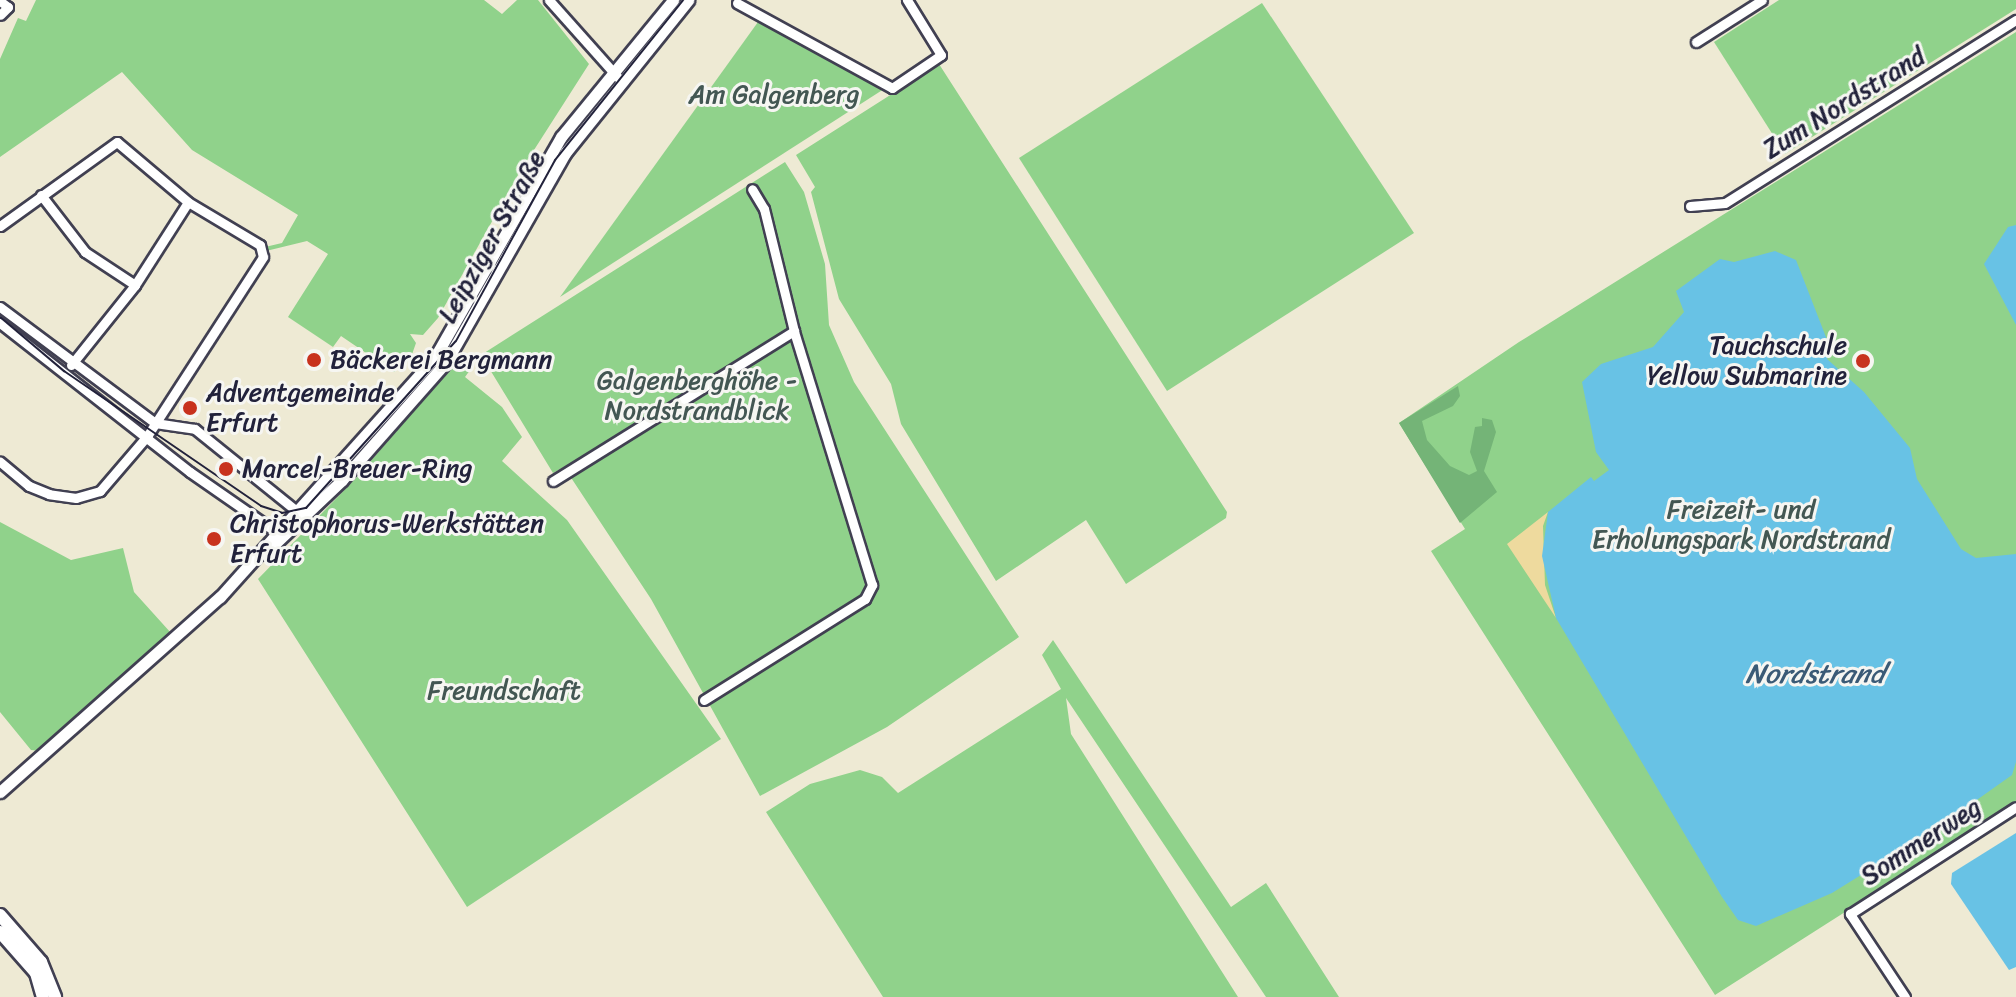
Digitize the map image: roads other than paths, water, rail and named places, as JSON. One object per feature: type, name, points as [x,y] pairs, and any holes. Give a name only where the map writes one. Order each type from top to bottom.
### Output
[{"type":"highway","points":[[0,915],[41,962],[55,997]]},
{"type":"highway","points":[[0,932],[36,973],[43,997]]},
{"type":"main road","name":"Leipziger Straße","points":[[0,792],[35,766],[260,556],[296,528],[446,362],[551,175],[673,0]]},
{"type":"main road","name":"Leipziger Straße","points":[[260,556],[277,529],[450,337],[548,158],[688,0]]},
{"type":"street","points":[[549,0],[618,78]]},
{"type":"street","points":[[737,3],[892,88],[941,55],[907,0]]},
{"type":"street","points":[[1696,42],[1762,0]]},
{"type":"street","points":[[0,1],[8,7],[0,15]]},
{"type":"street","name":"Zum Nordstrand","points":[[1690,206],[1725,203],[2016,20]]},
{"type":"street","points":[[0,226],[117,142],[188,202],[260,245],[263,257],[116,479],[100,491],[76,498],[29,486],[0,462]]},
{"type":"street","points":[[704,700],[871,592],[872,575],[794,331],[764,209],[752,189]]},
{"type":"street","points":[[41,195],[85,252],[135,285]]},
{"type":"street","points":[[71,365],[135,285],[188,202]]},
{"type":"street","points":[[0,307],[71,365],[155,423],[195,429],[298,508],[296,528],[277,529],[190,472],[148,435],[0,323]]},
{"type":"street","points":[[553,481],[794,331]]},
{"type":"street","name":"Sommerweg","points":[[1905,997],[1850,914],[2016,807]]},
{"type":"water","points":[[2016,225],[2016,325],[1984,264],[2008,227]]},
{"type":"water","name":"Nordstrand","points":[[1775,251],[1796,260],[1831,350],[1827,359],[1864,392],[1910,448],[1917,479],[1961,549],[1976,558],[2016,554],[2016,762],[2012,775],[1940,826],[1832,893],[1756,926],[1738,920],[1722,897],[1556,618],[1542,556],[1548,512],[1591,477],[1594,481],[1609,470],[1596,452],[1582,382],[1601,364],[1653,347],[1684,312],[1676,291],[1720,259],[1734,262]]},
{"type":"water","points":[[2016,833],[2016,967],[2009,970],[1951,884],[1952,873]]},
{"type":"tram line","points":[[0,317],[64,371],[261,506],[282,513],[306,508],[456,341],[555,160],[683,0]]},
{"type":"place","name":"Bäckerei Bergmann","points":[[314,360]]},
{"type":"place","name":"Tauchschule Yellow Submarine","points":[[1863,361]]},
{"type":"place","name":"Adventgemeinde Erfurt","points":[[190,408]]},
{"type":"place","name":"Marcel-Breuer-Ring","points":[[226,469]]},
{"type":"place","name":"Christophorus-Werkstätten Erfurt","points":[[214,539]]},
{"type":"park label","name":"Am Galgenberg","points":[[774,95]]},
{"type":"park label","name":"Galgenberghöhe - Nordstrandblick","points":[[697,396]]},
{"type":"park label","name":"Freizeit- und Erholungspark Nordstrand","points":[[1741,525]]},
{"type":"park label","name":"Freundschaft","points":[[504,691]]}]
